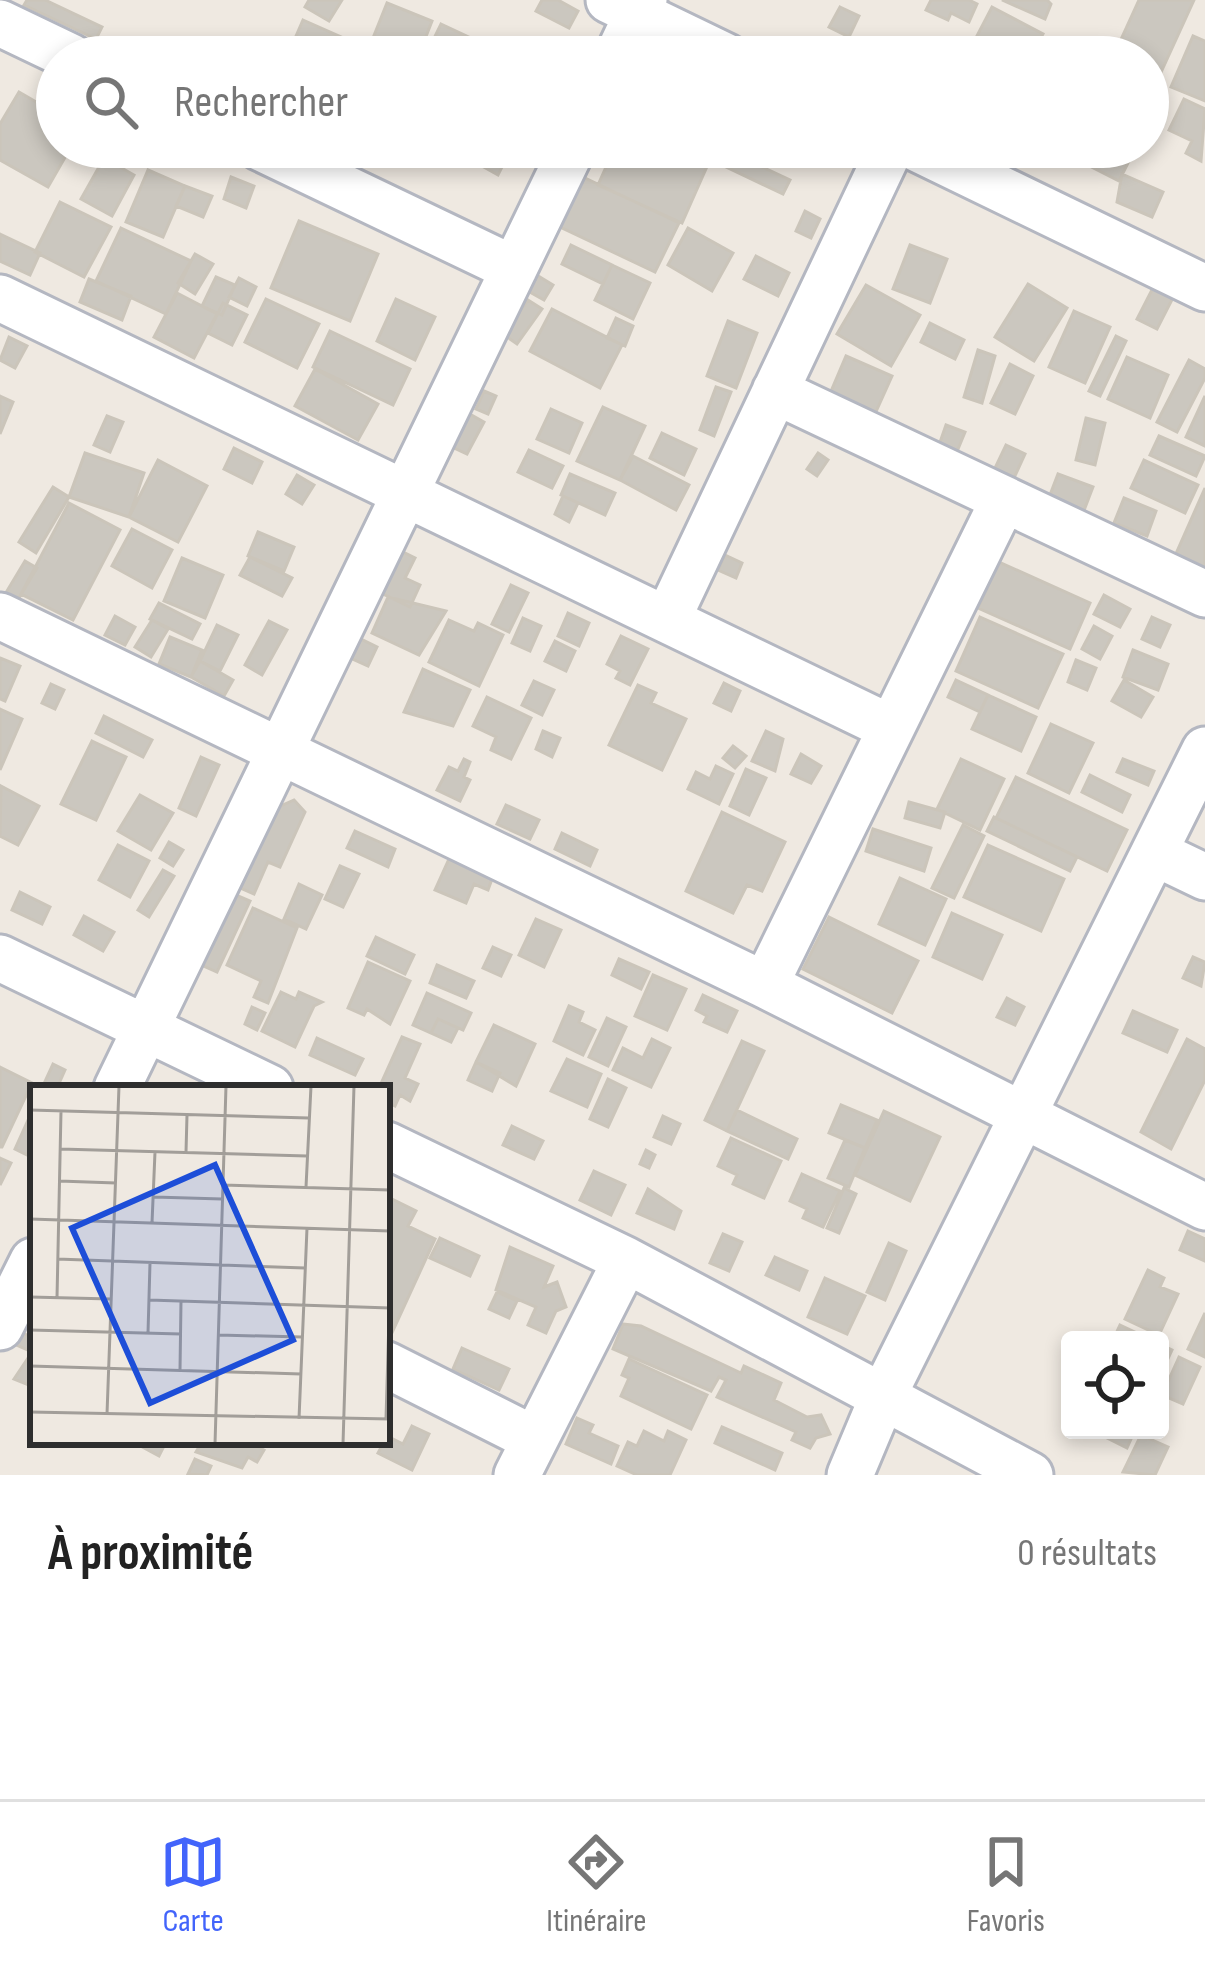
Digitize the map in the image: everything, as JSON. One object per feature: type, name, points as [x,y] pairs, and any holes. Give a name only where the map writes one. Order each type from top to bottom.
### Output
[{"type":"street","points":[[622,36],[630,5],[688,36]]},
{"type":"street","points":[[0,23],[36,40]]},
{"type":"street","points":[[303,168],[514,269]]},
{"type":"street","points":[[117,1085],[563,168]]},
{"type":"street","points":[[667,620],[881,168]]},
{"type":"street","points":[[957,168],[1205,288]]},
{"type":"street","points":[[0,298],[891,728]]},
{"type":"street","points":[[775,391],[1205,594]]},
{"type":"street","points":[[765,985],[1004,499]]},
{"type":"street","points":[[0,616],[765,985],[1024,1120],[1205,1207]]},
{"type":"street","points":[[850,1475],[884,1394],[1205,750]]},
{"type":"street","points":[[1155,853],[1205,878]]},
{"type":"street","points":[[0,958],[264,1085]]},
{"type":"street","points":[[390,1146],[626,1260],[1030,1475]]},
{"type":"street","points":[[390,1367],[526,1457],[626,1260]]},
{"type":"street","points":[[2,1315],[30,1266]]},
{"type":"building","points":[[27,0],[45,0],[102,27],[98,36],[90,36],[24,5]]},
{"type":"building","points":[[309,0],[342,0],[329,21],[305,7]]},
{"type":"building","points":[[542,0],[558,0],[578,11],[569,28],[536,11]]},
{"type":"building","points":[[931,0],[977,4],[969,22],[951,13],[948,20],[926,10]]},
{"type":"building","points":[[1002,0],[1047,0],[1051,4],[1045,19]]},
{"type":"building","points":[[1139,0],[1194,0],[1169,55],[1169,36],[1123,36]]},
{"type":"building","points":[[387,3],[432,21],[426,36],[374,36]]},
{"type":"building","points":[[840,7],[859,16],[849,36],[829,27]]},
{"type":"building","points":[[992,7],[1043,34],[1042,36],[977,36]]},
{"type":"building","points":[[303,20],[339,36],[296,36]]},
{"type":"building","points":[[441,24],[466,36],[435,36]]},
{"type":"building","points":[[1193,36],[1205,41],[1205,101],[1171,87]]},
{"type":"building","points":[[19,92],[36,102],[36,168],[59,168],[48,187],[0,160],[0,124]]},
{"type":"building","points":[[1184,99],[1205,109],[1201,161],[1186,153],[1192,141],[1169,130]]},
{"type":"building","points":[[98,168],[122,168],[134,175],[112,216],[81,199]]},
{"type":"building","points":[[606,168],[706,168],[682,223],[598,185]]},
{"type":"building","points":[[728,168],[764,168],[790,180],[783,194]]},
{"type":"building","points":[[1094,168],[1126,168],[1119,181]]},
{"type":"building","points":[[148,170],[185,186],[163,237],[126,222]]},
{"type":"building","points":[[1122,174],[1163,192],[1152,217],[1117,202]]},
{"type":"building","points":[[231,177],[254,186],[246,208],[224,199]]},
{"type":"building","points":[[583,177],[679,223],[655,272],[560,227]]},
{"type":"building","points":[[185,186],[212,196],[203,217],[176,206]]},
{"type":"building","points":[[60,202],[111,227],[84,277],[35,252]]},
{"type":"building","points":[[805,211],[820,219],[811,238],[796,231]]},
{"type":"building","points":[[299,221],[378,254],[350,321],[271,288]]},
{"type":"building","points":[[121,228],[191,261],[166,314],[96,281]]},
{"type":"building","points":[[688,228],[733,253],[712,291],[668,265]]},
{"type":"building","points":[[0,234],[40,253],[30,275],[0,261]]},
{"type":"building","points":[[571,245],[612,265],[603,284],[562,264]]},
{"type":"building","points":[[910,245],[947,259],[930,303],[893,289]]},
{"type":"building","points":[[195,254],[213,264],[195,294],[178,283]]},
{"type":"building","points":[[756,256],[789,273],[778,296],[744,279]]},
{"type":"building","points":[[612,265],[650,283],[633,319],[595,300]]},
{"type":"building","points":[[535,274],[553,285],[544,300],[526,290]]},
{"type":"building","points":[[216,277],[235,285],[222,315],[202,306]]},
{"type":"building","points":[[239,278],[256,287],[247,306],[229,297]]},
{"type":"building","points":[[89,279],[131,296],[122,320],[80,302]]},
{"type":"building","points":[[1157,280],[1177,290],[1157,329],[1137,319]]},
{"type":"building","points":[[1028,284],[1067,308],[1034,361],[995,337]]},
{"type":"building","points":[[866,285],[920,315],[891,366],[837,334]]},
{"type":"building","points":[[177,293],[217,314],[194,358],[154,337]]},
{"type":"building","points":[[266,299],[319,324],[297,368],[245,342]]},
{"type":"building","points":[[396,299],[435,317],[415,360],[377,341]]},
{"type":"building","points":[[528,300],[542,309],[517,344],[503,334]]},
{"type":"building","points":[[223,303],[247,315],[232,345],[208,333]]},
{"type":"building","points":[[552,309],[622,345],[600,388],[530,351]]},
{"type":"building","points":[[1074,311],[1110,327],[1085,383],[1049,367]]},
{"type":"building","points":[[616,318],[633,326],[625,346],[607,338]]},
{"type":"building","points":[[728,321],[757,333],[736,388],[707,376]]},
{"type":"building","points":[[930,323],[964,340],[955,359],[921,342]]},
{"type":"building","points":[[330,331],[410,369],[393,405],[313,367]]},
{"type":"building","points":[[1116,336],[1126,341],[1100,396],[1089,391]]},
{"type":"building","points":[[9,337],[27,346],[15,368],[0,360]]},
{"type":"building","points":[[978,350],[995,356],[982,403],[964,397]]},
{"type":"building","points":[[846,356],[892,376],[874,416],[829,396]]},
{"type":"building","points":[[1127,357],[1168,375],[1150,418],[1108,399]]},
{"type":"building","points":[[1189,360],[1205,369],[1205,378],[1177,432],[1157,422]]},
{"type":"building","points":[[1010,364],[1033,376],[1015,414],[991,403]]},
{"type":"building","points":[[315,369],[378,404],[358,440],[295,406]]},
{"type":"building","points":[[716,387],[731,392],[714,436],[700,430]]},
{"type":"building","points":[[484,391],[496,396],[488,414],[476,409]]},
{"type":"building","points":[[0,396],[13,402],[0,434]]},
{"type":"building","points":[[1205,396],[1205,446],[1186,437]]},
{"type":"building","points":[[603,407],[645,426],[620,480],[577,461]]},
{"type":"building","points":[[551,409],[582,423],[569,453],[537,439]]},
{"type":"building","points":[[468,413],[484,422],[467,454],[450,446]]},
{"type":"building","points":[[107,416],[123,422],[110,452],[94,445]]},
{"type":"building","points":[[1086,418],[1105,423],[1095,465],[1076,460]]},
{"type":"building","points":[[946,425],[965,432],[956,454],[938,448]]},
{"type":"building","points":[[662,433],[696,449],[684,475],[650,458]]},
{"type":"building","points":[[1159,436],[1205,456],[1196,476],[1150,455]]},
{"type":"building","points":[[1006,445],[1025,454],[1014,478],[995,468]]},
{"type":"building","points":[[234,448],[262,462],[252,483],[224,469]]},
{"type":"building","points":[[529,450],[563,466],[552,488],[518,472]]},
{"type":"building","points":[[85,453],[144,473],[129,517],[69,497]]},
{"type":"building","points":[[818,453],[828,460],[817,476],[807,469]]},
{"type":"building","points":[[633,456],[689,485],[676,510],[620,480]]},
{"type":"building","points":[[158,460],[207,486],[178,542],[129,517]]},
{"type":"building","points":[[1144,460],[1198,485],[1185,513],[1131,488]]},
{"type":"building","points":[[570,474],[615,493],[605,515],[561,495]]},
{"type":"building","points":[[1058,474],[1093,487],[1083,513],[1048,500]]},
{"type":"building","points":[[297,475],[314,485],[302,504],[286,494]]},
{"type":"building","points":[[53,487],[69,497],[36,553],[19,542]]},
{"type":"building","points":[[1205,488],[1205,569],[1175,556]]},
{"type":"building","points":[[563,496],[578,503],[569,522],[555,514]]},
{"type":"building","points":[[1124,498],[1156,511],[1147,536],[1114,523]]},
{"type":"building","points":[[69,503],[120,530],[73,620],[21,594]]},
{"type":"building","points":[[132,529],[172,550],[152,588],[112,566]]},
{"type":"building","points":[[258,532],[294,547],[284,571],[248,556]]},
{"type":"building","points":[[397,549],[415,558],[405,578],[420,585],[410,607],[377,591]]},
{"type":"building","points":[[725,555],[742,563],[736,578],[718,570]]},
{"type":"building","points":[[250,557],[292,578],[282,596],[240,575]]},
{"type":"building","points":[[182,558],[223,575],[205,618],[164,601]]},
{"type":"building","points":[[25,561],[37,568],[13,608],[1,601]]},
{"type":"building","points":[[999,562],[1090,603],[1070,649],[978,608]]},
{"type":"building","points":[[511,585],[528,593],[509,632],[492,624]]},
{"type":"building","points":[[1104,595],[1130,609],[1120,627],[1094,614]]},
{"type":"building","points":[[388,597],[446,611],[419,655],[372,633]]},
{"type":"building","points":[[159,603],[200,624],[192,639],[150,619]]},
{"type":"building","points":[[568,613],[589,623],[579,646],[558,636]]},
{"type":"building","points":[[115,616],[135,627],[125,645],[105,635]]},
{"type":"building","points":[[980,617],[1063,654],[1038,708],[956,671]]},
{"type":"building","points":[[1152,617],[1170,625],[1160,647],[1142,639]]},
{"type":"building","points":[[523,618],[541,626],[530,651],[512,643]]},
{"type":"building","points":[[152,620],[168,629],[151,657],[135,647]]},
{"type":"building","points":[[449,620],[474,631],[478,623],[503,635],[479,686],[429,662]]},
{"type":"building","points":[[269,621],[287,630],[262,675],[245,665]]},
{"type":"building","points":[[217,625],[238,635],[220,671],[200,661]]},
{"type":"building","points":[[1094,626],[1112,636],[1100,659],[1082,649]]},
{"type":"building","points":[[621,636],[648,649],[630,685],[616,678],[620,671],[607,664]]},
{"type":"building","points":[[170,637],[202,650],[191,677],[159,664]]},
{"type":"building","points":[[357,637],[377,647],[368,666],[348,657]]},
{"type":"building","points":[[555,641],[575,651],[566,671],[545,661]]},
{"type":"building","points":[[1133,650],[1168,664],[1158,690],[1123,677]]},
{"type":"building","points":[[0,658],[20,666],[5,701],[0,699]]},
{"type":"building","points":[[1076,660],[1096,668],[1087,690],[1068,682]]},
{"type":"building","points":[[200,661],[233,680],[224,696],[191,677]]},
{"type":"building","points":[[423,669],[470,690],[453,726],[404,712]]},
{"type":"building","points":[[956,680],[988,695],[980,712],[948,697]]},
{"type":"building","points":[[1124,680],[1153,697],[1141,717],[1112,701]]},
{"type":"building","points":[[534,681],[554,690],[542,715],[522,705]]},
{"type":"building","points":[[724,683],[740,691],[731,711],[714,703]]},
{"type":"building","points":[[51,684],[64,690],[55,709],[42,703]]},
{"type":"building","points":[[638,685],[656,693],[651,703],[686,719],[662,770],[609,745]]},
{"type":"building","points":[[988,695],[1036,717],[1021,751],[972,729]]},
{"type":"building","points":[[487,697],[531,718],[511,759],[491,750],[496,737],[473,726]]},
{"type":"building","points":[[0,709],[22,719],[0,770]]},
{"type":"building","points":[[104,716],[152,740],[143,757],[96,733]]},
{"type":"building","points":[[1051,724],[1093,743],[1069,793],[1028,773]]},
{"type":"building","points":[[543,731],[560,738],[552,757],[536,749]]},
{"type":"building","points":[[766,731],[783,739],[775,771],[752,761]]},
{"type":"building","points":[[92,741],[126,757],[96,820],[61,804]]},
{"type":"building","points":[[733,746],[746,756],[735,768],[723,758]]},
{"type":"building","points":[[801,754],[821,766],[811,783],[791,774]]},
{"type":"building","points":[[201,757],[219,765],[196,816],[179,808]]},
{"type":"building","points":[[464,759],[470,762],[464,777],[470,780],[460,801],[437,790],[449,767],[458,771]]},
{"type":"building","points":[[961,759],[1004,779],[980,830],[937,809]]},
{"type":"building","points":[[1123,759],[1154,771],[1148,785],[1117,772]]},
{"type":"building","points":[[716,766],[733,774],[719,804],[688,789],[696,772],[710,779]]},
{"type":"building","points":[[746,769],[766,778],[749,815],[730,806]]},
{"type":"building","points":[[1090,775],[1130,795],[1122,812],[1082,792]]},
{"type":"building","points":[[1016,777],[1127,830],[1107,871],[996,818]]},
{"type":"building","points":[[1,786],[39,806],[18,845],[0,836]]},
{"type":"building","points":[[140,795],[173,813],[151,850],[118,831]]},
{"type":"building","points":[[294,800],[305,812],[280,867],[268,862],[254,894],[238,887],[272,810]]},
{"type":"building","points":[[909,802],[945,812],[940,828],[905,818]]},
{"type":"building","points":[[506,805],[539,820],[530,839],[497,824]]},
{"type":"building","points":[[722,812],[785,842],[762,891],[747,885],[733,913],[686,891]]},
{"type":"building","points":[[994,817],[1077,857],[1070,871],[987,831]]},
{"type":"building","points":[[963,825],[984,836],[954,898],[932,888]]},
{"type":"building","points":[[873,829],[931,848],[924,871],[866,851]]},
{"type":"building","points":[[355,831],[395,849],[388,867],[347,848]]},
{"type":"building","points":[[562,833],[597,850],[590,866],[555,849]]},
{"type":"building","points":[[169,842],[183,850],[173,866],[160,858]]},
{"type":"building","points":[[118,845],[149,861],[130,897],[99,880]]},
{"type":"building","points":[[988,845],[1064,879],[1041,931],[964,897]]},
{"type":"building","points":[[449,859],[492,879],[488,890],[474,884],[466,903],[435,890]]},
{"type":"building","points":[[340,866],[359,874],[343,907],[325,899]]},
{"type":"building","points":[[163,870],[174,876],[149,917],[138,910]]},
{"type":"building","points":[[900,878],[946,899],[925,945],[879,924]]},
{"type":"building","points":[[299,884],[322,895],[306,929],[284,919]]},
{"type":"building","points":[[20,892],[50,907],[42,924],[12,910]]},
{"type":"building","points":[[231,893],[250,901],[217,972],[199,964]]},
{"type":"building","points":[[253,908],[297,928],[268,1003],[254,997],[261,981],[227,965]]},
{"type":"building","points":[[952,913],[1002,935],[982,979],[933,957]]},
{"type":"building","points":[[84,916],[114,932],[103,951],[74,935]]},
{"type":"building","points":[[829,917],[918,961],[892,1013],[803,969]]},
{"type":"building","points":[[536,919],[561,930],[544,967],[519,955]]},
{"type":"building","points":[[376,937],[414,955],[405,974],[367,956]]},
{"type":"building","points":[[493,947],[511,955],[501,976],[483,968]]},
{"type":"building","points":[[1193,957],[1205,962],[1201,986],[1183,978]]},
{"type":"building","points":[[619,959],[649,972],[641,989],[612,975]]},
{"type":"building","points":[[368,962],[410,981],[390,1024],[367,1009],[364,1015],[348,1008]]},
{"type":"building","points":[[437,965],[474,981],[466,998],[430,983]]},
{"type":"building","points":[[653,975],[686,989],[667,1030],[635,1016]]},
{"type":"building","points":[[281,992],[296,999],[299,992],[322,1002],[314,1006],[295,1047],[262,1031]]},
{"type":"building","points":[[427,993],[471,1013],[463,1030],[438,1019],[431,1033],[413,1025]]},
{"type":"building","points":[[703,995],[737,1011],[727,1032],[704,1022],[707,1016],[696,1010]]},
{"type":"building","points":[[1007,998],[1024,1007],[1015,1025],[997,1017]]},
{"type":"building","points":[[569,1006],[583,1012],[579,1022],[595,1030],[583,1055],[554,1041]]},
{"type":"building","points":[[252,1007],[265,1013],[257,1030],[245,1024]]},
{"type":"building","points":[[1133,1011],[1177,1030],[1167,1052],[1123,1033]]},
{"type":"building","points":[[607,1018],[626,1027],[608,1066],[589,1057]]},
{"type":"building","points":[[438,1019],[458,1028],[451,1042],[431,1033]]},
{"type":"building","points":[[494,1025],[535,1044],[516,1086],[476,1062]]},
{"type":"building","points":[[402,1037],[420,1044],[405,1078],[418,1084],[410,1101],[400,1095],[395,1106],[390,1104],[390,1085],[380,1085]]},
{"type":"building","points":[[317,1038],[363,1059],[355,1075],[310,1055]]},
{"type":"building","points":[[652,1039],[670,1048],[651,1087],[613,1070],[623,1048],[643,1058]]},
{"type":"building","points":[[1187,1039],[1205,1049],[1205,1080],[1171,1149],[1141,1132]]},
{"type":"building","points":[[742,1041],[764,1051],[727,1131],[705,1120]]},
{"type":"building","points":[[567,1059],[601,1074],[587,1107],[551,1091]]},
{"type":"building","points":[[476,1062],[500,1073],[492,1091],[468,1080]]},
{"type":"building","points":[[53,1064],[65,1070],[58,1085],[43,1085]]},
{"type":"building","points":[[0,1067],[32,1083],[0,1147]]},
{"type":"building","points":[[608,1079],[626,1088],[608,1127],[590,1119]]},
{"type":"building","points":[[841,1105],[877,1120],[865,1148],[829,1133]]},
{"type":"building","points":[[737,1110],[797,1139],[788,1159],[727,1131]]},
{"type":"building","points":[[884,1111],[940,1137],[910,1201],[855,1175]]},
{"type":"building","points":[[30,1116],[27,1155],[15,1149]]},
{"type":"building","points":[[663,1116],[680,1124],[671,1144],[654,1137]]},
{"type":"building","points":[[512,1126],[543,1141],[534,1159],[503,1145]]},
{"type":"building","points":[[731,1138],[781,1161],[764,1198],[733,1184],[737,1175],[718,1166]]},
{"type":"building","points":[[845,1140],[865,1148],[849,1187],[828,1178]]},
{"type":"building","points":[[646,1150],[655,1155],[649,1168],[640,1164]]},
{"type":"building","points":[[0,1158],[11,1163],[0,1185]]},
{"type":"building","points":[[594,1171],[625,1185],[611,1215],[580,1200]]},
{"type":"building","points":[[802,1174],[840,1191],[823,1227],[803,1218],[807,1209],[790,1201]]},
{"type":"building","points":[[844,1188],[856,1194],[839,1233],[827,1228]]},
{"type":"building","points":[[648,1189],[681,1211],[674,1229],[637,1213]]},
{"type":"building","points":[[392,1199],[416,1211],[408,1226],[435,1239],[390,1337]]},
{"type":"building","points":[[1188,1231],[1205,1239],[1205,1261],[1180,1250]]},
{"type":"building","points":[[723,1234],[742,1242],[729,1271],[710,1263]]},
{"type":"building","points":[[440,1238],[479,1256],[470,1276],[430,1258]]},
{"type":"building","points":[[889,1243],[906,1251],[885,1300],[867,1292]]},
{"type":"building","points":[[510,1247],[553,1266],[544,1287],[557,1282],[566,1307],[556,1311],[546,1333],[528,1325],[536,1307],[496,1290]]},
{"type":"building","points":[[775,1257],[807,1271],[799,1290],[766,1275]]},
{"type":"building","points":[[1148,1270],[1164,1278],[1160,1287],[1178,1294],[1161,1331],[1125,1319]]},
{"type":"building","points":[[825,1278],[865,1296],[847,1334],[808,1317]]},
{"type":"building","points":[[497,1292],[517,1301],[509,1318],[489,1309]]},
{"type":"building","points":[[1205,1313],[1205,1357],[1188,1349]]},
{"type":"building","points":[[623,1324],[641,1326],[741,1373],[744,1366],[781,1383],[774,1400],[807,1417],[821,1415],[830,1434],[816,1438],[810,1448],[792,1440],[796,1432],[717,1397],[726,1380],[719,1377],[711,1391],[613,1349]]},
{"type":"building","points":[[10,1327],[30,1337],[30,1351],[5,1340]]},
{"type":"building","points":[[462,1348],[509,1369],[499,1390],[453,1369]]},
{"type":"building","points":[[30,1355],[29,1385],[14,1379]]},
{"type":"building","points":[[1179,1357],[1200,1367],[1183,1404],[1169,1398],[1169,1379]]},
{"type":"building","points":[[629,1359],[707,1395],[691,1429],[621,1396],[629,1378],[622,1375]]},
{"type":"building","points":[[577,1418],[593,1425],[589,1433],[618,1446],[611,1464],[566,1444]]},
{"type":"building","points":[[412,1426],[429,1434],[412,1470],[378,1453],[382,1445],[390,1445],[390,1438],[403,1444]]},
{"type":"building","points":[[722,1427],[782,1453],[775,1470],[715,1443]]},
{"type":"building","points":[[644,1431],[664,1441],[668,1431],[686,1440],[670,1475],[637,1475],[617,1466],[628,1442],[637,1446]]},
{"type":"building","points":[[1109,1439],[1131,1439],[1127,1448]]},
{"type":"building","points":[[1139,1439],[1168,1447],[1155,1475],[1123,1472]]},
{"type":"building","points":[[139,1445],[164,1445],[159,1456]]},
{"type":"building","points":[[200,1445],[255,1445],[264,1450],[257,1462],[248,1457],[242,1468],[196,1452]]},
{"type":"building","points":[[195,1459],[211,1466],[207,1475],[188,1474]]}]
